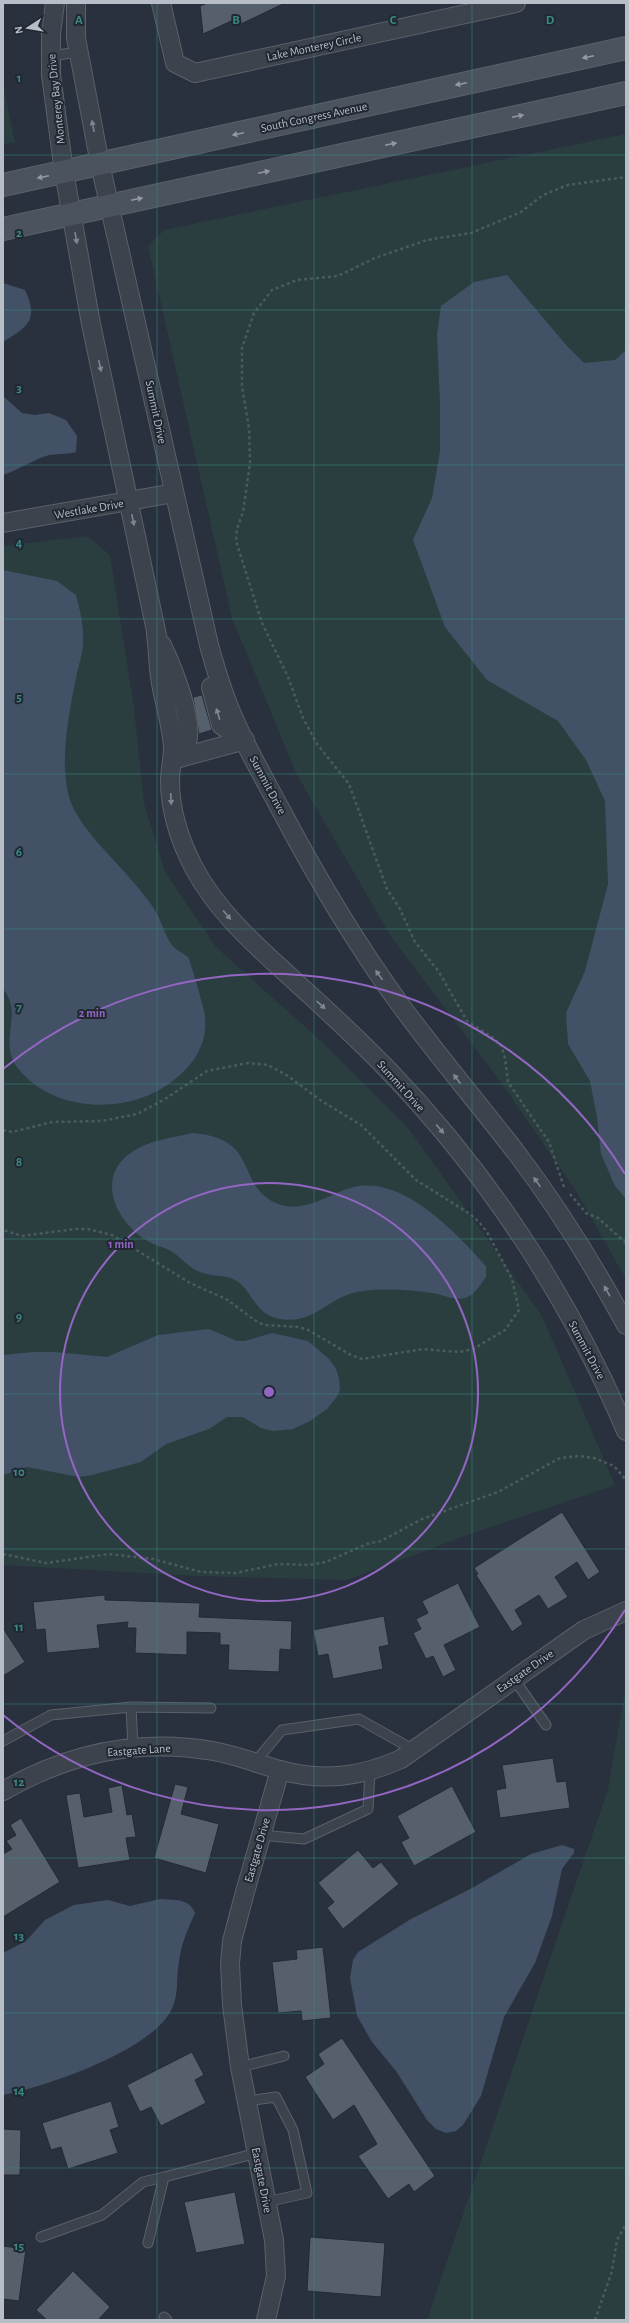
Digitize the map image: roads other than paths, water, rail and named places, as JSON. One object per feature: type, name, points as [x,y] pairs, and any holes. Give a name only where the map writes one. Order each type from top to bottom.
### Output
[{"type":"main road","name":"South Congress Avenue","points":[[3,185],[626,48]]},
{"type":"main road","points":[[3,229],[626,93]]},
{"type":"street","name":"Monterey Bay Drive","points":[[55,3],[51,34],[51,75],[64,172]]},
{"type":"street","points":[[76,3],[76,38],[78,52],[100,164]]},
{"type":"street","name":"Lake Monterey Circle","points":[[160,3],[175,63],[195,73],[516,3]]},
{"type":"street","name":"Summit Drive","points":[[100,164],[213,659],[226,699],[244,740],[331,901],[366,956],[460,1083],[523,1162],[566,1224],[606,1288],[626,1325]]},
{"type":"street","name":"Summit Drive","points":[[64,172],[91,324],[156,634],[178,729],[178,746],[172,760],[172,808],[192,862],[212,896],[242,932],[346,1028],[391,1073],[454,1145],[496,1199],[544,1273],[589,1352],[626,1430]]},
{"type":"street","name":"Westlake Drive","points":[[3,523],[174,493]]},
{"type":"street","points":[[172,760],[244,740]]},
{"type":"street","name":"Eastgate Drive","points":[[266,2320],[276,2276],[274,2240],[240,2067],[232,2005],[230,1964],[232,1941],[280,1770],[304,1776],[329,1778],[354,1775],[370,1771],[401,1759],[584,1630],[626,1611]]},
{"type":"street","name":"Eastgate Lane","points":[[3,1790],[54,1765],[93,1753],[133,1747],[173,1746],[213,1751],[280,1770]]},
{"type":"lane","points":[[51,56],[78,52]]},
{"type":"lane","points":[[514,1679],[546,1725]]},
{"type":"lane","points":[[131,1707],[133,1747]]},
{"type":"lane","points":[[3,1741],[51,1715],[131,1707],[211,1708]]},
{"type":"lane","points":[[255,1762],[282,1730],[359,1719],[414,1750]]},
{"type":"lane","points":[[261,1835],[304,1839],[368,1809],[370,1771]]},
{"type":"lane","points":[[240,2067],[284,2056]]},
{"type":"lane","points":[[247,2101],[276,2097],[293,2130],[307,2193],[266,2202]]},
{"type":"lane","points":[[41,2237],[102,2215],[143,2182],[257,2153]]},
{"type":"lane","points":[[148,2243],[164,2177]]},
{"type":"water","points":[[507,275],[567,346],[584,363],[615,360],[626,350],[626,1199],[615,1186],[601,1154],[597,1117],[590,1081],[568,1044],[566,1013],[585,971],[608,884],[605,801],[586,760],[558,721],[487,680],[445,627],[413,540],[432,498],[440,451],[440,403],[437,335],[441,306],[474,282]]},
{"type":"water","points":[[3,283],[25,290],[29,300],[31,316],[25,327],[3,342]]},
{"type":"water","points":[[3,396],[22,413],[35,415],[49,413],[66,420],[77,436],[76,452],[46,456],[3,475]]},
{"type":"water","points":[[3,570],[57,581],[76,595],[82,624],[83,642],[66,735],[65,764],[68,793],[78,817],[96,841],[126,873],[149,901],[172,945],[188,957],[203,1007],[205,1031],[200,1050],[195,1058],[174,1080],[158,1091],[139,1099],[99,1105],[79,1103],[60,1098],[42,1089],[26,1077],[16,1066],[12,1058],[9,1040],[12,1014],[11,1006],[3,989]]},
{"type":"water","points":[[192,1133],[214,1137],[229,1144],[238,1153],[256,1186],[265,1196],[278,1204],[296,1207],[322,1200],[347,1189],[367,1185],[386,1188],[406,1196],[424,1208],[459,1237],[486,1266],[486,1277],[474,1293],[461,1299],[407,1290],[372,1290],[351,1293],[311,1315],[301,1318],[289,1320],[268,1315],[262,1311],[241,1284],[231,1278],[205,1274],[196,1270],[171,1251],[149,1242],[135,1232],[118,1210],[112,1185],[114,1173],[121,1162],[132,1152],[146,1145]]},
{"type":"water","points":[[209,1329],[237,1341],[245,1341],[272,1333],[308,1341],[329,1359],[336,1369],[339,1378],[340,1390],[336,1398],[327,1409],[310,1421],[293,1429],[273,1431],[261,1428],[243,1417],[227,1417],[209,1429],[166,1444],[141,1462],[92,1475],[79,1477],[27,1467],[3,1475],[3,1355],[33,1352],[55,1352],[107,1357],[158,1335]]},
{"type":"water","points":[[562,1845],[574,1849],[574,1853],[562,1869],[552,1916],[535,1963],[504,2017],[481,2096],[463,2125],[456,2131],[446,2133],[436,2129],[427,2120],[396,2071],[372,2042],[357,2016],[350,1978],[353,1960],[358,1952],[411,1919],[472,1888],[531,1854]]},
{"type":"water","points":[[160,1899],[185,1902],[193,1908],[195,1913],[181,1949],[175,2000],[163,2022],[146,2037],[124,2051],[98,2064],[45,2084],[3,2095],[3,1953],[26,1941],[45,1920],[74,1905],[108,1900],[130,1906]]}]
